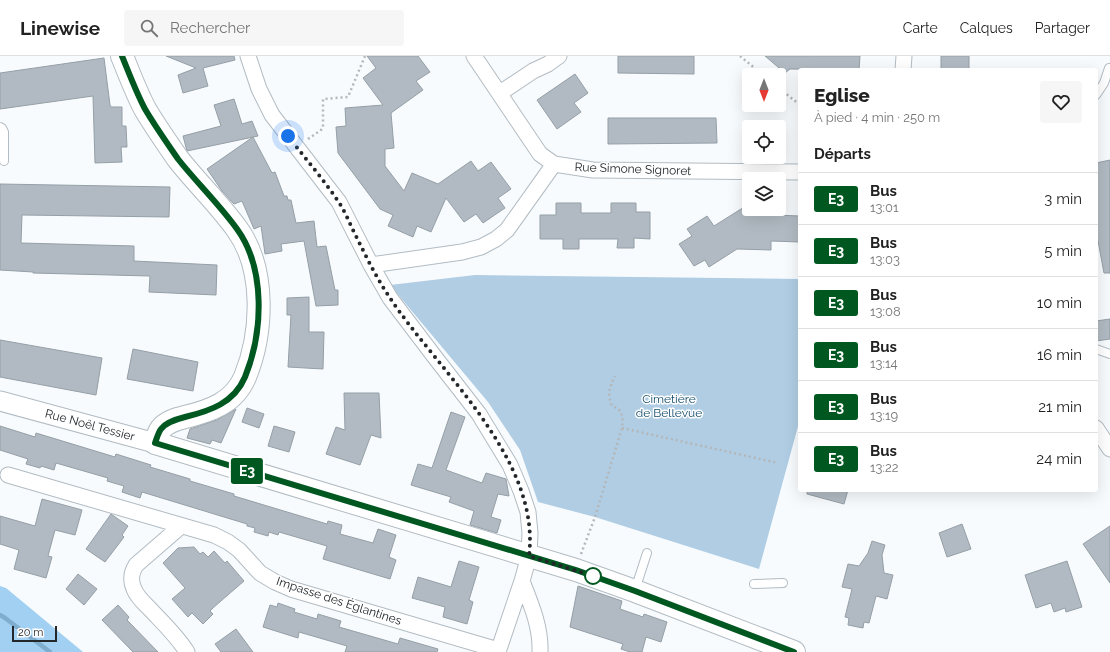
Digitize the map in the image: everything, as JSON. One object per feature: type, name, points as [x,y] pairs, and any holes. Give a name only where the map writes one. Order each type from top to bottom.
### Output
[{"type":"main road","points":[[122,56],[144,108],[179,159],[237,229],[249,252],[257,277],[259,316],[255,344],[248,370],[238,388],[232,396],[217,407],[165,425],[158,434],[155,443]]},
{"type":"main road","name":"Rue Noël Tessier","points":[[155,443],[576,570],[635,591],[792,652]]},
{"type":"street","points":[[248,56],[259,89],[272,115],[339,202],[371,265],[390,298],[480,414],[510,465],[521,491],[528,512],[530,532],[529,556],[498,651]]},
{"type":"street","name":"Rue Simone Signoret","points":[[474,56],[540,154],[554,164],[593,170],[798,172]]},
{"type":"street","points":[[533,71],[537,56]]},
{"type":"street","points":[[500,93],[559,56]]},
{"type":"street","points":[[903,68],[904,56]]},
{"type":"street","points":[[371,265],[462,252],[496,239],[507,230],[554,164]]},
{"type":"street","name":"Rue Noël Tessier","points":[[0,401],[155,443]]},
{"type":"street","points":[[1098,431],[1110,449]]},
{"type":"street","name":"Impasse des Églantines","points":[[8,475],[181,526],[214,534],[239,550],[260,573],[291,589],[498,651]]},
{"type":"street","points":[[181,526],[136,565],[132,572],[132,581],[134,590],[140,598],[181,642],[187,652]]},
{"type":"street","points":[[522,581],[538,628],[540,652]]},
{"type":"lane","points":[[1098,92],[1104,83],[1109,68]]},
{"type":"lane","points":[[0,127],[4,132],[4,161]]},
{"type":"lane","points":[[1098,350],[1110,354]]},
{"type":"lane","points":[[635,591],[648,553]]},
{"type":"lane","points":[[754,584],[783,583]]},
{"type":"path","points":[[296,147],[321,130],[323,127],[323,99],[348,97],[365,56]]},
{"type":"path","points":[[740,56],[755,68]]},
{"type":"path","points":[[786,94],[798,103]]},
{"type":"path","points":[[576,570],[595,517],[622,428],[622,413],[617,407],[612,406],[609,398],[609,389],[615,376]]},
{"type":"path","points":[[622,428],[778,463]]},
{"type":"green space","name":"Cimetière de Bellevue","points":[[475,275],[798,279],[798,426],[759,569],[595,517],[538,502],[520,450],[488,402],[390,285]]},
{"type":"shaded area","points":[[0,586],[6,588],[83,652],[0,652]]},
{"type":"building","points":[[166,56],[234,56],[235,60],[203,68],[208,86],[183,93],[178,75],[196,68]]},
{"type":"building","points":[[367,56],[418,56],[430,72],[416,81],[423,90],[391,113],[394,148],[385,149],[385,166],[404,191],[412,173],[438,184],[471,161],[478,171],[491,162],[511,189],[498,198],[505,208],[483,223],[476,214],[464,222],[446,198],[431,232],[417,226],[413,237],[388,226],[393,215],[380,209],[338,153],[336,127],[346,126],[345,108],[383,105],[363,78],[376,68]]},
{"type":"building","points":[[618,56],[694,56],[694,74],[618,73]]},
{"type":"building","points":[[765,56],[860,56],[859,68],[790,69],[786,72],[786,68],[779,68]]},
{"type":"building","points":[[941,56],[969,56],[969,68],[941,68]]},
{"type":"building","points":[[104,58],[110,105],[111,107],[122,107],[122,126],[126,126],[127,147],[121,147],[122,162],[95,163],[93,96],[0,109],[0,73]]},
{"type":"building","points":[[575,74],[588,93],[574,103],[581,112],[557,129],[537,100]]},
{"type":"building","points":[[234,99],[242,124],[252,121],[258,136],[187,151],[183,136],[221,126],[214,105]]},
{"type":"building","points":[[608,118],[716,118],[717,143],[608,144]]},
{"type":"building","points":[[253,137],[272,173],[275,172],[284,196],[287,196],[288,200],[291,200],[296,223],[314,221],[317,247],[326,246],[335,290],[338,290],[338,305],[316,306],[304,241],[281,244],[282,251],[265,254],[261,226],[254,229],[242,201],[234,204],[222,191],[207,169]]},
{"type":"building","points":[[1110,160],[1110,273],[1104,273],[1098,241],[1098,163]]},
{"type":"building","points":[[0,184],[170,187],[169,217],[22,215],[21,243],[134,246],[134,261],[217,265],[216,295],[149,292],[150,276],[33,273],[0,270]]},
{"type":"building","points":[[556,203],[581,203],[581,213],[611,213],[611,203],[636,203],[636,212],[650,212],[650,239],[634,238],[634,248],[617,248],[618,239],[579,239],[579,249],[563,249],[563,239],[540,239],[540,215],[556,215]]},
{"type":"building","points":[[742,208],[742,216],[798,216],[798,242],[771,241],[771,250],[737,249],[709,267],[705,260],[694,266],[679,244],[692,236],[687,229],[707,216],[714,226]]},
{"type":"building","points":[[309,297],[309,332],[324,332],[323,369],[288,367],[291,315],[287,315],[287,298]]},
{"type":"building","points":[[1110,319],[1110,339],[1098,341],[1098,321]]},
{"type":"building","points":[[0,340],[102,358],[96,395],[0,377]]},
{"type":"building","points":[[133,349],[198,362],[193,391],[127,379]]},
{"type":"building","points":[[344,393],[379,393],[381,438],[371,435],[360,465],[326,454],[336,427],[345,430]]},
{"type":"building","points":[[247,408],[264,414],[259,428],[242,422]]},
{"type":"building","points":[[236,409],[221,443],[212,440],[210,444],[187,438],[190,429],[217,420]]},
{"type":"building","points":[[451,412],[465,417],[446,470],[482,483],[486,473],[506,479],[509,496],[498,494],[491,517],[501,520],[497,533],[470,525],[474,511],[449,502],[451,497],[411,485],[418,464],[432,468]]},
{"type":"building","points":[[0,426],[35,437],[36,433],[115,457],[116,454],[151,465],[150,467],[190,479],[190,481],[234,494],[234,496],[327,524],[328,521],[342,525],[340,534],[373,543],[378,529],[396,535],[389,557],[396,560],[390,579],[323,559],[327,546],[279,532],[278,535],[269,532],[268,536],[254,532],[255,528],[247,526],[247,524],[142,492],[140,498],[122,492],[124,486],[107,481],[108,478],[56,463],[54,470],[26,464],[28,459],[0,450]]},
{"type":"building","points":[[274,426],[295,432],[289,452],[268,446]]},
{"type":"building","points":[[807,492],[847,492],[844,504],[807,494]]},
{"type":"building","points":[[42,499],[82,510],[75,535],[55,530],[48,556],[52,557],[46,578],[14,569],[19,550],[0,544],[0,516],[35,526]]},
{"type":"building","points":[[111,514],[128,526],[122,535],[124,537],[105,562],[86,549]]},
{"type":"building","points":[[962,524],[971,549],[947,557],[939,533]]},
{"type":"building","points":[[1110,526],[1110,583],[1083,544]]},
{"type":"building","points":[[872,541],[885,545],[882,555],[884,573],[893,575],[887,599],[876,596],[869,623],[864,622],[863,628],[848,625],[849,618],[845,617],[852,589],[842,587],[848,564],[859,566],[868,553]]},
{"type":"building","points":[[194,547],[200,554],[203,552],[208,557],[214,551],[225,563],[227,561],[244,581],[210,611],[213,614],[203,624],[192,613],[188,617],[172,599],[185,588],[163,563],[178,548]]},
{"type":"building","points":[[459,561],[479,567],[469,600],[473,602],[467,624],[443,617],[445,607],[412,598],[418,577],[451,587]]},
{"type":"building","points":[[1067,561],[1082,607],[1066,612],[1065,608],[1054,612],[1051,603],[1036,608],[1025,575]]},
{"type":"building","points":[[78,574],[97,589],[84,605],[66,589]]},
{"type":"building","points":[[578,586],[622,601],[620,609],[643,617],[644,614],[667,622],[661,642],[646,637],[642,652],[630,652],[621,649],[623,644],[570,627]]},
{"type":"building","points":[[278,603],[295,609],[294,612],[317,619],[318,614],[341,621],[339,627],[398,644],[400,638],[438,649],[437,652],[345,652],[347,646],[299,632],[298,638],[263,627],[270,605],[277,607]]},
{"type":"building","points":[[118,605],[129,617],[127,620],[158,652],[133,652],[102,620]]},
{"type":"building","points":[[236,629],[253,652],[221,652],[215,644]]},
{"type":"waterway","points":[[0,615],[50,652]]},
{"type":"bus line","name":"E3","points":[[122,56],[144,108],[179,159],[237,229],[249,252],[257,277],[259,316],[255,344],[248,370],[238,388],[232,396],[217,407],[165,425],[158,434],[155,443],[576,570],[794,652]]},
{"type":"route","points":[[288,136],[339,202],[371,265],[390,298],[480,414],[496,440],[510,465],[528,512],[530,532],[529,556],[593,576]]}]
